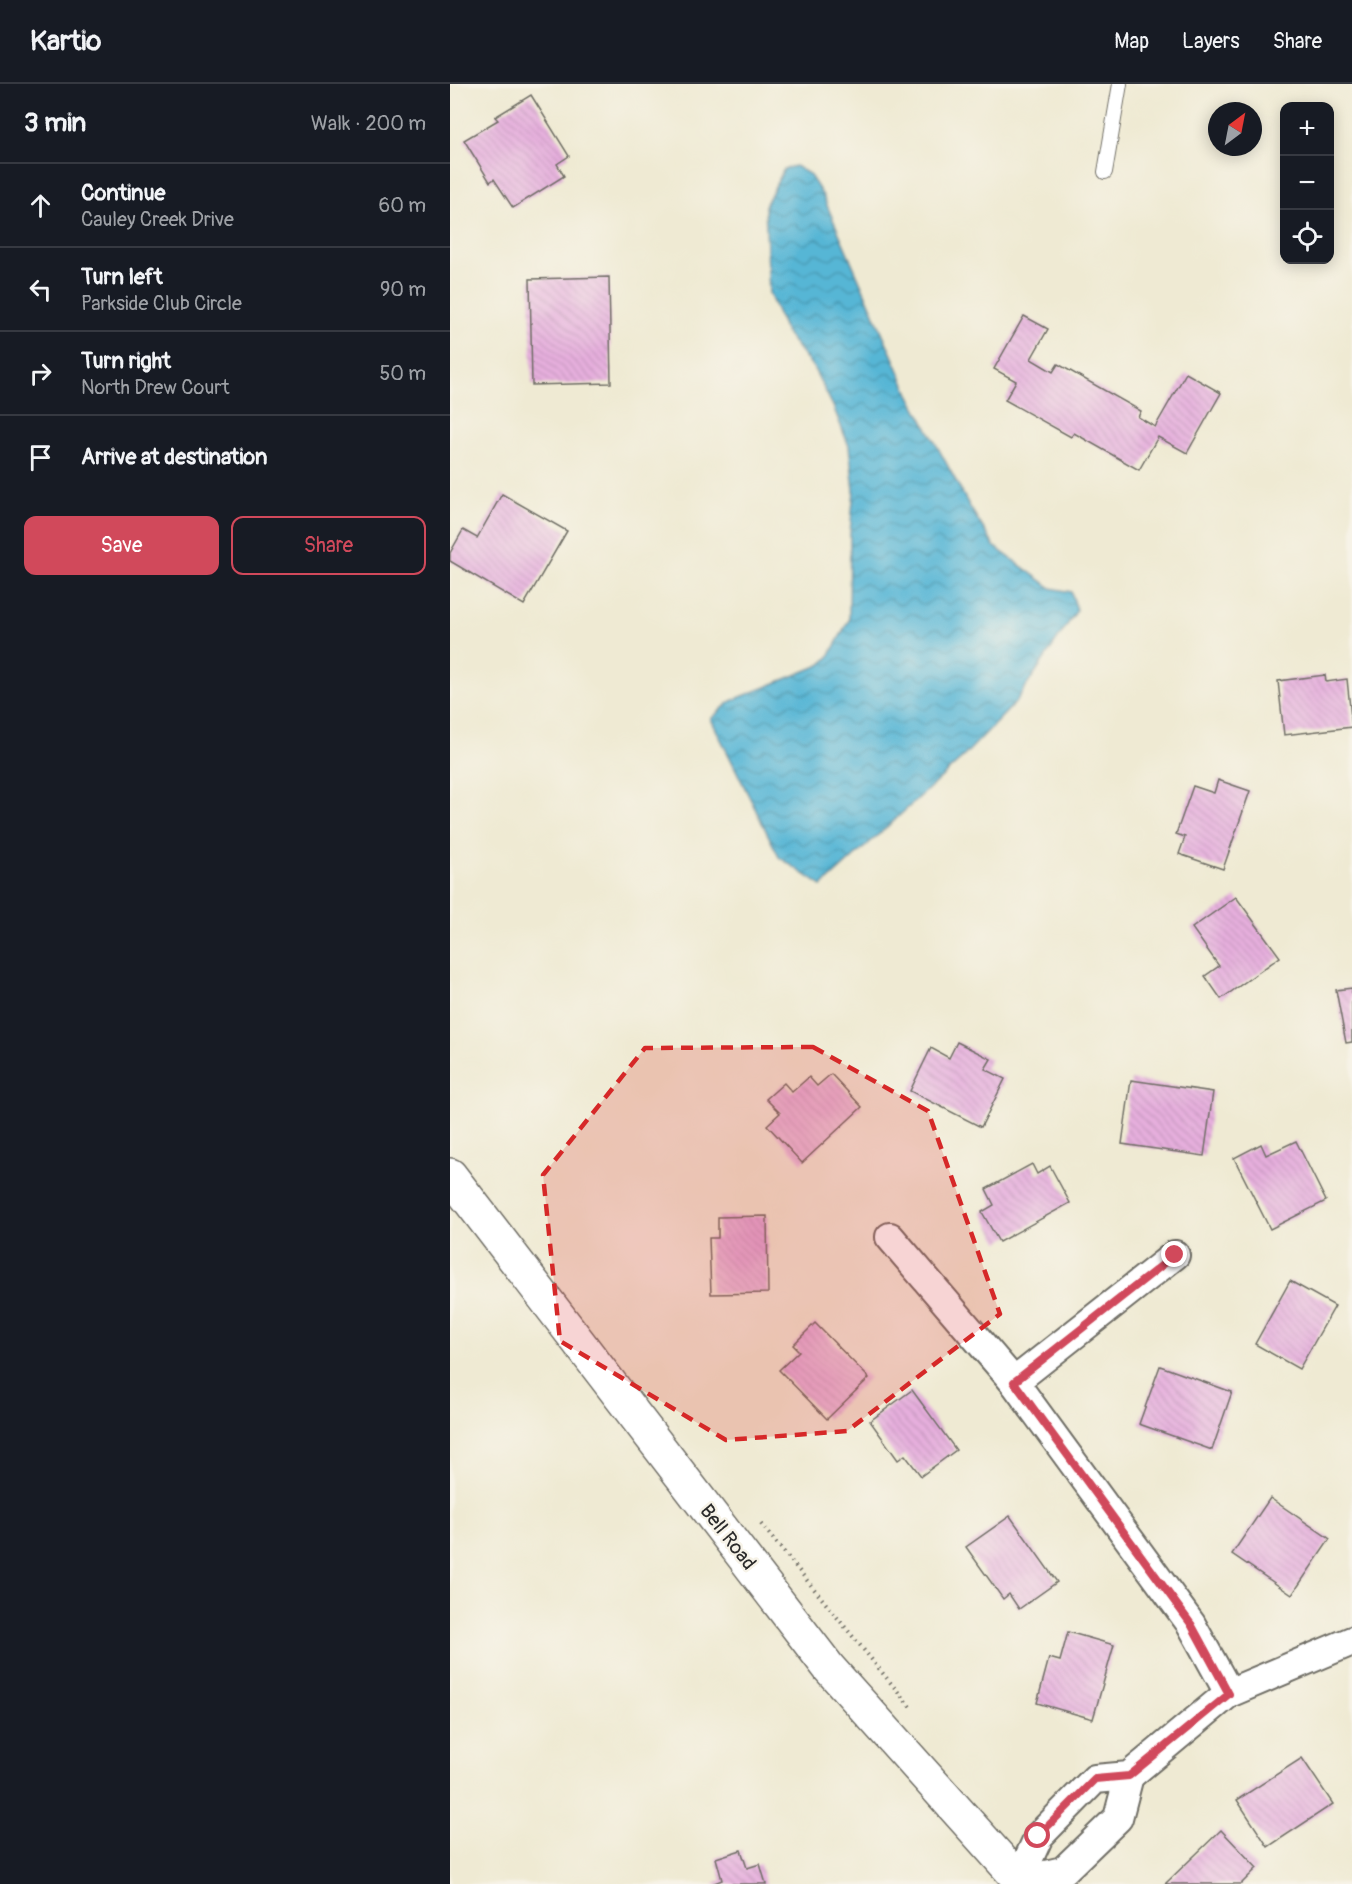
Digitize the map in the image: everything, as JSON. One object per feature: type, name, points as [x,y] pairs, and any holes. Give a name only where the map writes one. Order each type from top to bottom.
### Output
[{"type":"street","name":"Bell Road","points":[[450,1175],[829,1668],[1020,1883]]},
{"type":"street","points":[[890,1238],[1014,1382],[1191,1624],[1229,1694]]},
{"type":"street","points":[[1014,1382],[1175,1255]]},
{"type":"street","points":[[1020,1883],[1038,1836],[1095,1779],[1129,1776],[1229,1694],[1352,1641]]},
{"type":"street","points":[[1020,1883],[1063,1871],[1118,1818],[1129,1776]]},
{"type":"lane","points":[[1105,172],[1120,84]]},
{"type":"path","points":[[759,1522],[917,1716]]},
{"type":"highlighted area","points":[[813,1047],[928,1111],[1000,1314],[847,1431],[726,1440],[560,1341],[543,1175],[645,1048]]},
{"type":"water","points":[[795,166],[809,174],[822,194],[909,394],[971,509],[994,546],[1051,588],[1071,592],[1077,610],[1015,703],[958,762],[822,886],[779,857],[711,719],[731,701],[820,665],[828,658],[849,620],[850,533],[854,490],[849,446],[833,406],[813,367],[786,333],[769,293],[765,206],[784,169]]},
{"type":"building","points":[[531,95],[569,156],[557,164],[564,176],[513,208],[494,179],[490,182],[464,140],[498,120],[495,117]]},
{"type":"building","points":[[609,277],[611,383],[532,385],[530,279]]},
{"type":"building","points":[[1024,316],[1048,329],[1031,359],[1053,372],[1058,364],[1141,411],[1138,417],[1155,427],[1186,373],[1221,393],[1187,453],[1158,437],[1139,470],[1074,433],[1071,437],[1005,400],[1016,381],[994,369]]},
{"type":"building","points":[[502,494],[567,531],[524,605],[450,561],[450,553],[463,530],[477,538]]},
{"type":"building","points":[[1325,675],[1326,682],[1347,679],[1352,727],[1284,735],[1278,681]]},
{"type":"building","points":[[1218,780],[1250,791],[1223,869],[1179,854],[1185,837],[1176,834],[1193,786],[1214,793]]},
{"type":"building","points":[[1236,897],[1280,957],[1221,999],[1205,976],[1219,966],[1192,928]]},
{"type":"building","points":[[1352,988],[1352,1042],[1346,1043],[1336,990]]},
{"type":"building","points":[[957,1042],[991,1059],[985,1069],[1005,1079],[981,1127],[910,1091],[931,1048],[949,1058]]},
{"type":"building","points":[[831,1074],[862,1107],[802,1163],[767,1125],[780,1113],[766,1099],[784,1083],[792,1092],[809,1077],[817,1086]]},
{"type":"building","points":[[1131,1080],[1213,1092],[1204,1156],[1122,1144]]},
{"type":"building","points":[[1296,1141],[1326,1201],[1270,1229],[1234,1158],[1261,1144],[1266,1155]]},
{"type":"building","points":[[1032,1164],[1037,1174],[1050,1166],[1070,1203],[999,1242],[982,1212],[994,1205],[986,1189]]},
{"type":"building","points":[[767,1216],[768,1293],[711,1294],[709,1238],[718,1238],[718,1217]]},
{"type":"building","points":[[1290,1281],[1335,1306],[1299,1369],[1255,1344]]},
{"type":"building","points":[[815,1323],[869,1378],[827,1419],[779,1370],[799,1351],[793,1345]]},
{"type":"building","points":[[1160,1366],[1232,1392],[1212,1450],[1139,1424]]},
{"type":"building","points":[[912,1390],[956,1450],[921,1476],[905,1455],[898,1460],[870,1421]]},
{"type":"building","points":[[1270,1498],[1330,1539],[1292,1595],[1232,1554]]},
{"type":"building","points":[[1010,1516],[1057,1582],[1019,1609],[1009,1594],[1003,1599],[966,1547]]},
{"type":"building","points":[[1068,1632],[1114,1645],[1093,1719],[1037,1703],[1049,1658],[1060,1661]]},
{"type":"building","points":[[1302,1758],[1333,1804],[1268,1847],[1237,1800]]},
{"type":"building","points":[[1221,1830],[1257,1868],[1241,1884],[1165,1884]]},
{"type":"building","points":[[741,1850],[747,1868],[760,1864],[766,1884],[712,1884],[722,1880],[716,1858]]},
{"type":"route","points":[[1038,1836],[1095,1779],[1129,1776],[1229,1694],[1191,1624],[1014,1382],[1175,1255]]}]
